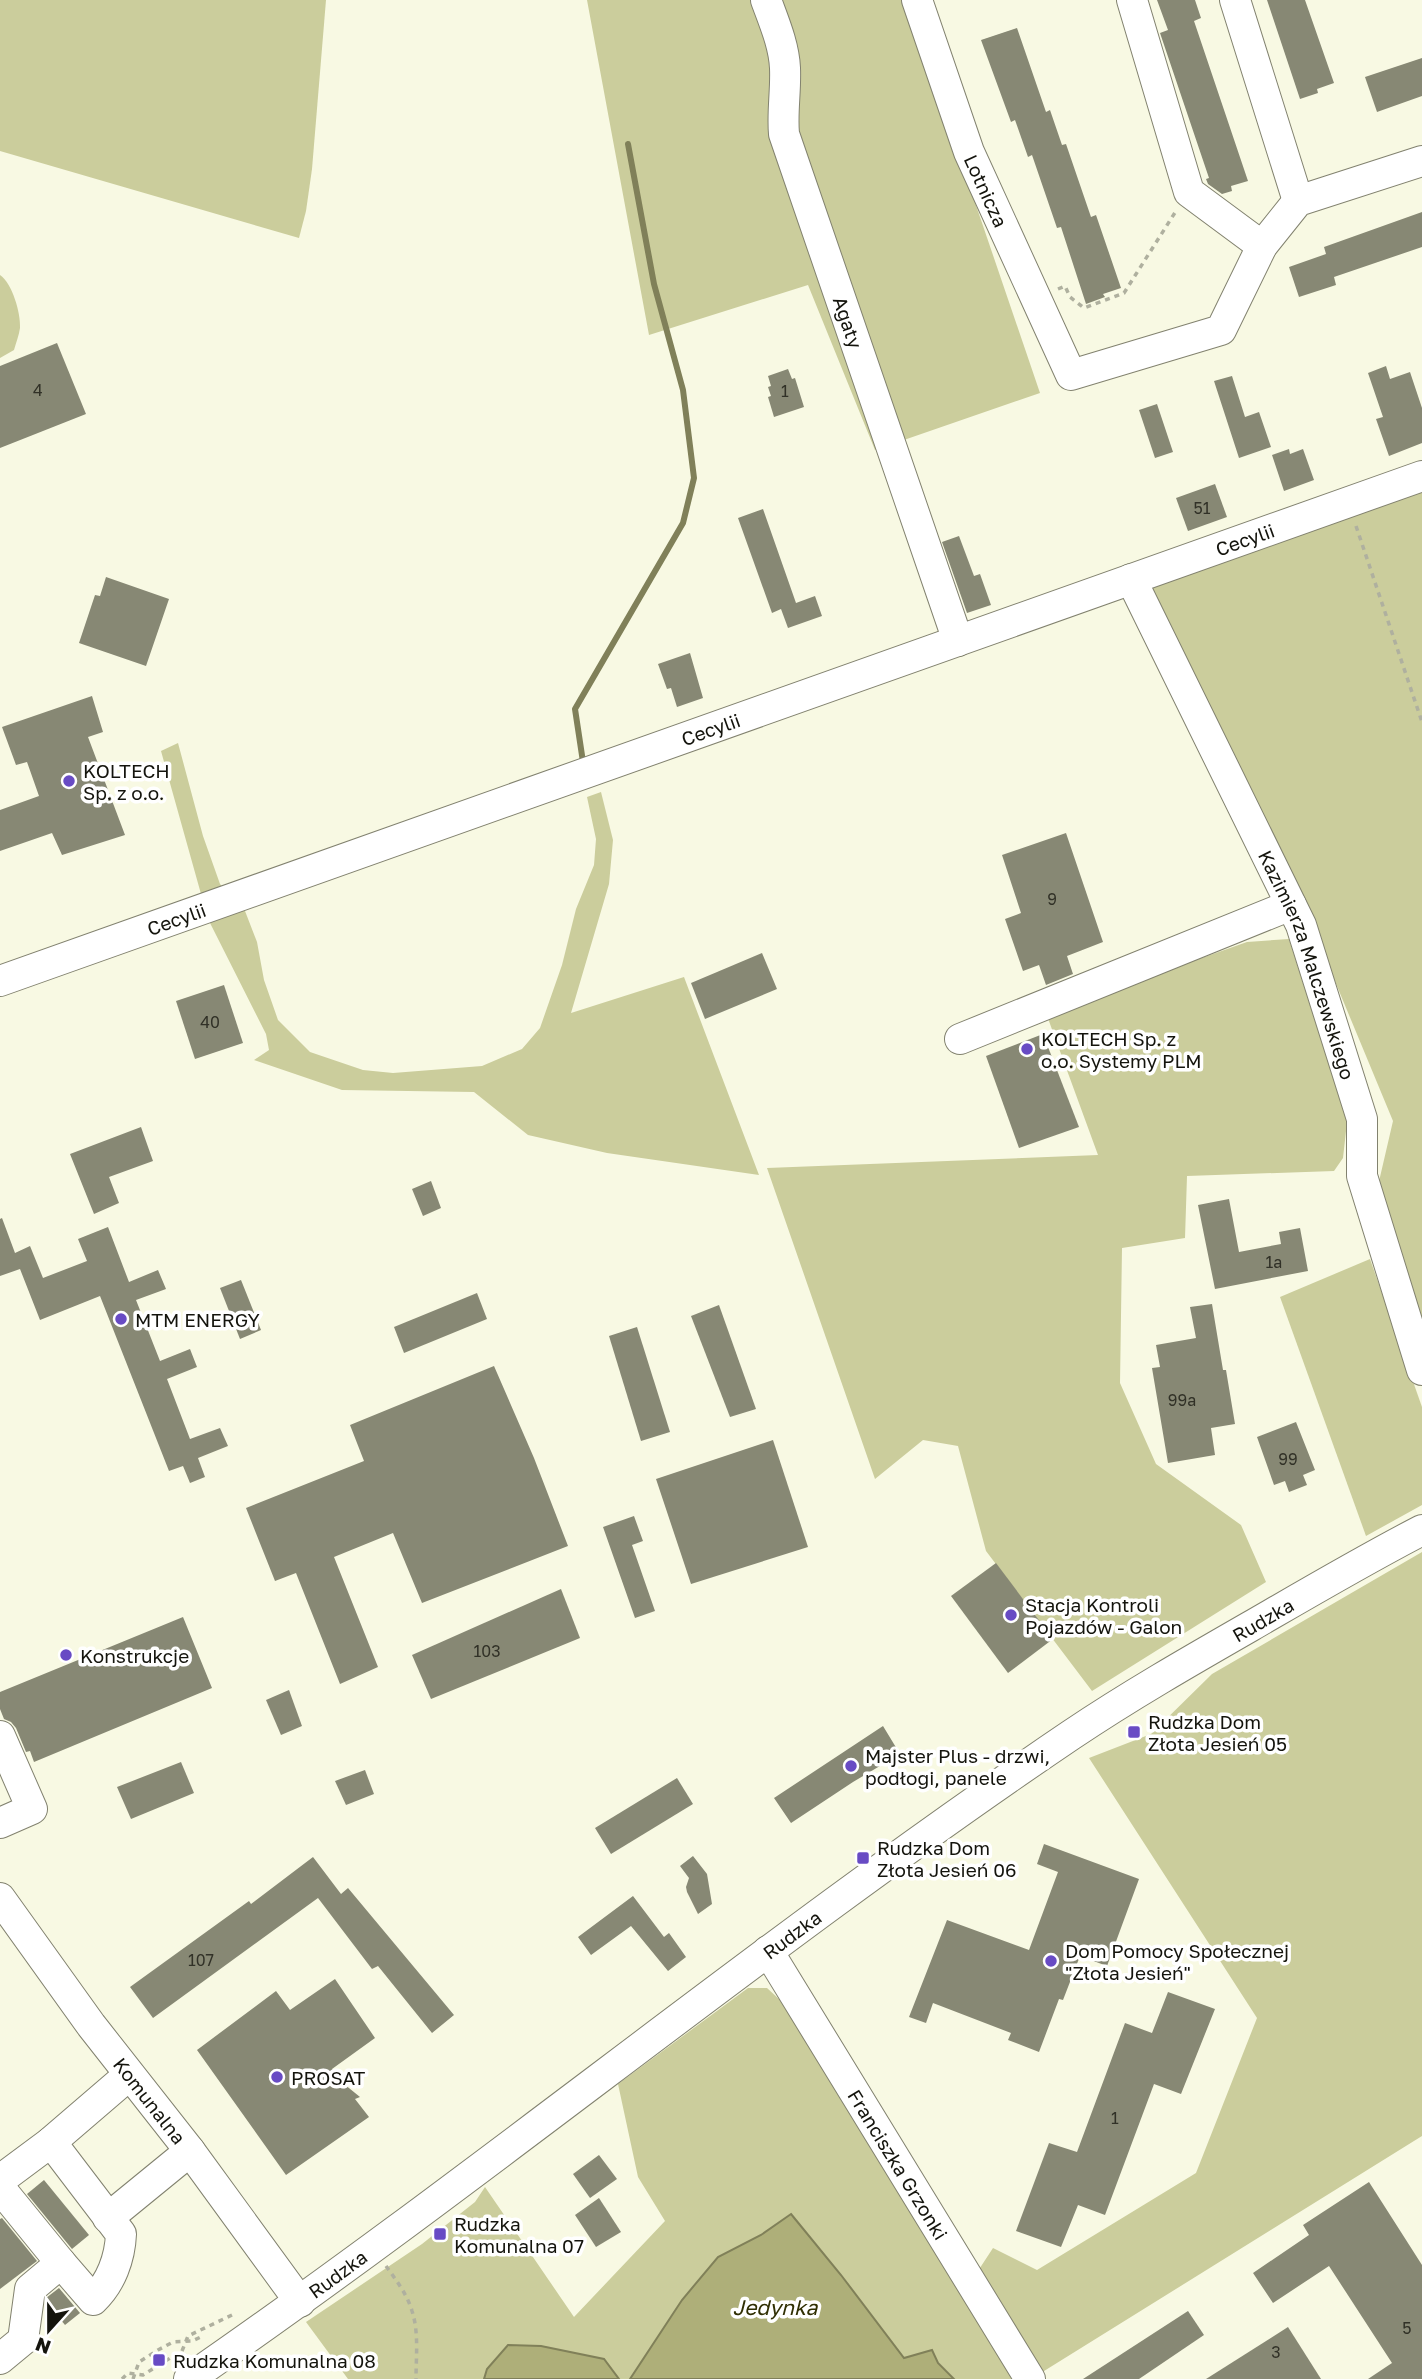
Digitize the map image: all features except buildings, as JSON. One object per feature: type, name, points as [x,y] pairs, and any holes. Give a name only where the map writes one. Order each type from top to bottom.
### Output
[{"type":"street","name":"Agaty","points":[[766,0],[784,55],[784,134],[958,641]]},
{"type":"street","name":"Lotnicza","points":[[917,0],[968,152],[1071,374],[1221,330],[1262,246]]},
{"type":"street","points":[[1132,0],[1189,192],[1262,246],[1298,201],[1422,161]]},
{"type":"street","points":[[1235,0],[1298,201]]},
{"type":"street","name":"Cecylii","points":[[0,981],[1422,476]]},
{"type":"street","name":"Kazimierza Malczewskiego","points":[[1131,579],[1301,925],[1362,1119],[1362,1176],[1422,1370]]},
{"type":"street","points":[[960,1039],[1291,905]]},
{"type":"street","name":"Rudzka","points":[[189,2379],[300,2302],[913,1845],[1073,1734],[1175,1670],[1368,1558],[1422,1530]]},
{"type":"street","points":[[0,1736],[32,1809],[0,1823]]},
{"type":"street","name":"Komunalna","points":[[0,1898],[300,2302]]},
{"type":"street","name":"Franciszka Grzonki","points":[[768,1951],[1030,2379]]},
{"type":"street","points":[[0,2180],[51,2142],[129,2075]]},
{"type":"street","points":[[0,2188],[93,2300],[108,2282],[121,2248],[121,2234],[51,2142]]},
{"type":"street","points":[[108,2218],[190,2151]]},
{"type":"street","points":[[0,2359],[23,2340],[30,2289],[61,2263]]},
{"type":"street","points":[[0,2320],[23,2340]]},
{"type":"path","points":[[1035,299],[1065,286],[1070,297],[1084,309],[1124,293],[1189,192]]},
{"type":"path","points":[[1347,501],[1422,722]]},
{"type":"path","points":[[373,2247],[401,2287],[412,2311],[416,2333],[416,2379]]},
{"type":"path","points":[[122,2379],[128,2373],[134,2377],[143,2375],[184,2350],[186,2342],[173,2342],[139,2362],[134,2377]]},
{"type":"shaded area","points":[[0,0],[326,0],[312,169],[299,238],[0,151]]},
{"type":"shaded area","points":[[587,0],[906,0],[1040,393],[875,450],[808,285],[649,335]]},
{"type":"shaded area","points":[[0,275],[15,299],[20,328],[14,350],[0,358]]},
{"type":"shaded area","points":[[1422,491],[1422,1340],[1377,1190],[1393,1121],[1293,880],[1151,587]]},
{"type":"shaded area","points":[[178,743],[203,836],[220,884],[245,911],[257,942],[264,980],[278,1020],[310,1052],[363,1070],[393,1073],[482,1066],[522,1049],[540,1028],[562,965],[576,909],[594,865],[596,839],[587,797],[601,792],[613,840],[609,884],[571,1013],[684,977],[759,1175],[607,1153],[528,1135],[474,1092],[342,1090],[254,1060],[269,1050],[266,1034],[208,919],[161,751]]},
{"type":"shaded area","points":[[1289,939],[1347,1122],[1343,1158],[1334,1171],[1187,1176],[1185,1238],[1122,1248],[1120,1383],[1156,1464],[1241,1525],[1266,1582],[1092,1691],[986,1551],[958,1446],[923,1440],[875,1479],[767,1168],[1098,1155],[1046,1013],[1247,942]]},
{"type":"shaded area","points":[[1370,1259],[1422,1407],[1422,1505],[1366,1536],[1280,1297]]},
{"type":"shaded area","points":[[1422,1552],[1422,2136],[1036,2376],[974,2277],[993,2248],[1037,2270],[1196,2173],[1257,2018],[1089,1758],[1151,1734],[1212,1674]]},
{"type":"shaded area","points":[[748,1988],[767,1988],[780,2000],[1020,2379],[955,2379],[938,2362],[932,2350],[904,2358],[791,2214],[682,2300],[630,2379],[619,2379],[604,2359],[541,2346],[508,2345],[487,2369],[484,2379],[348,2379],[306,2322],[422,2244],[475,2202],[485,2187],[574,2317],[665,2221],[638,2177],[618,2084]]},
{"type":"water","name":"Jedynka","points":[[791,2214],[904,2358],[932,2350],[938,2363],[954,2379],[630,2379],[682,2300],[718,2257],[761,2235]]},
{"type":"water","points":[[508,2345],[541,2346],[604,2359],[619,2379],[484,2379],[487,2369]]},
{"type":"waterway","points":[[583,762],[575,709],[683,523],[694,478],[683,390],[654,284],[628,144]]},
{"type":"place","name":"KOLTECH Sp. z o.o.","points":[[69,781]]},
{"type":"place","name":"KOLTECH Sp. z o.o. Systemy PLM","points":[[1027,1049]]},
{"type":"place","name":"MTM ENERGY","points":[[121,1319]]},
{"type":"place","name":"Stacja Kontroli Pojazdów - Galon","points":[[1011,1615]]},
{"type":"place","name":"Konstrukcje","points":[[66,1655]]},
{"type":"place","name":"Rudzka Dom Złota Jesień 05","points":[[1134,1732]]},
{"type":"place","name":"Majster Plus - drzwi, podłogi, panele","points":[[851,1766]]},
{"type":"place","name":"Rudzka Dom Złota Jesień 06","points":[[863,1858]]},
{"type":"place","name":"Dom Pomocy Społecznej \"Złota Jesień\"","points":[[1051,1961]]},
{"type":"place","name":"PROSAT","points":[[277,2077]]},
{"type":"place","name":"Rudzka Komunalna 07","points":[[440,2234]]},
{"type":"place","name":"Rudzka Komunalna 08","points":[[159,2360]]}]
